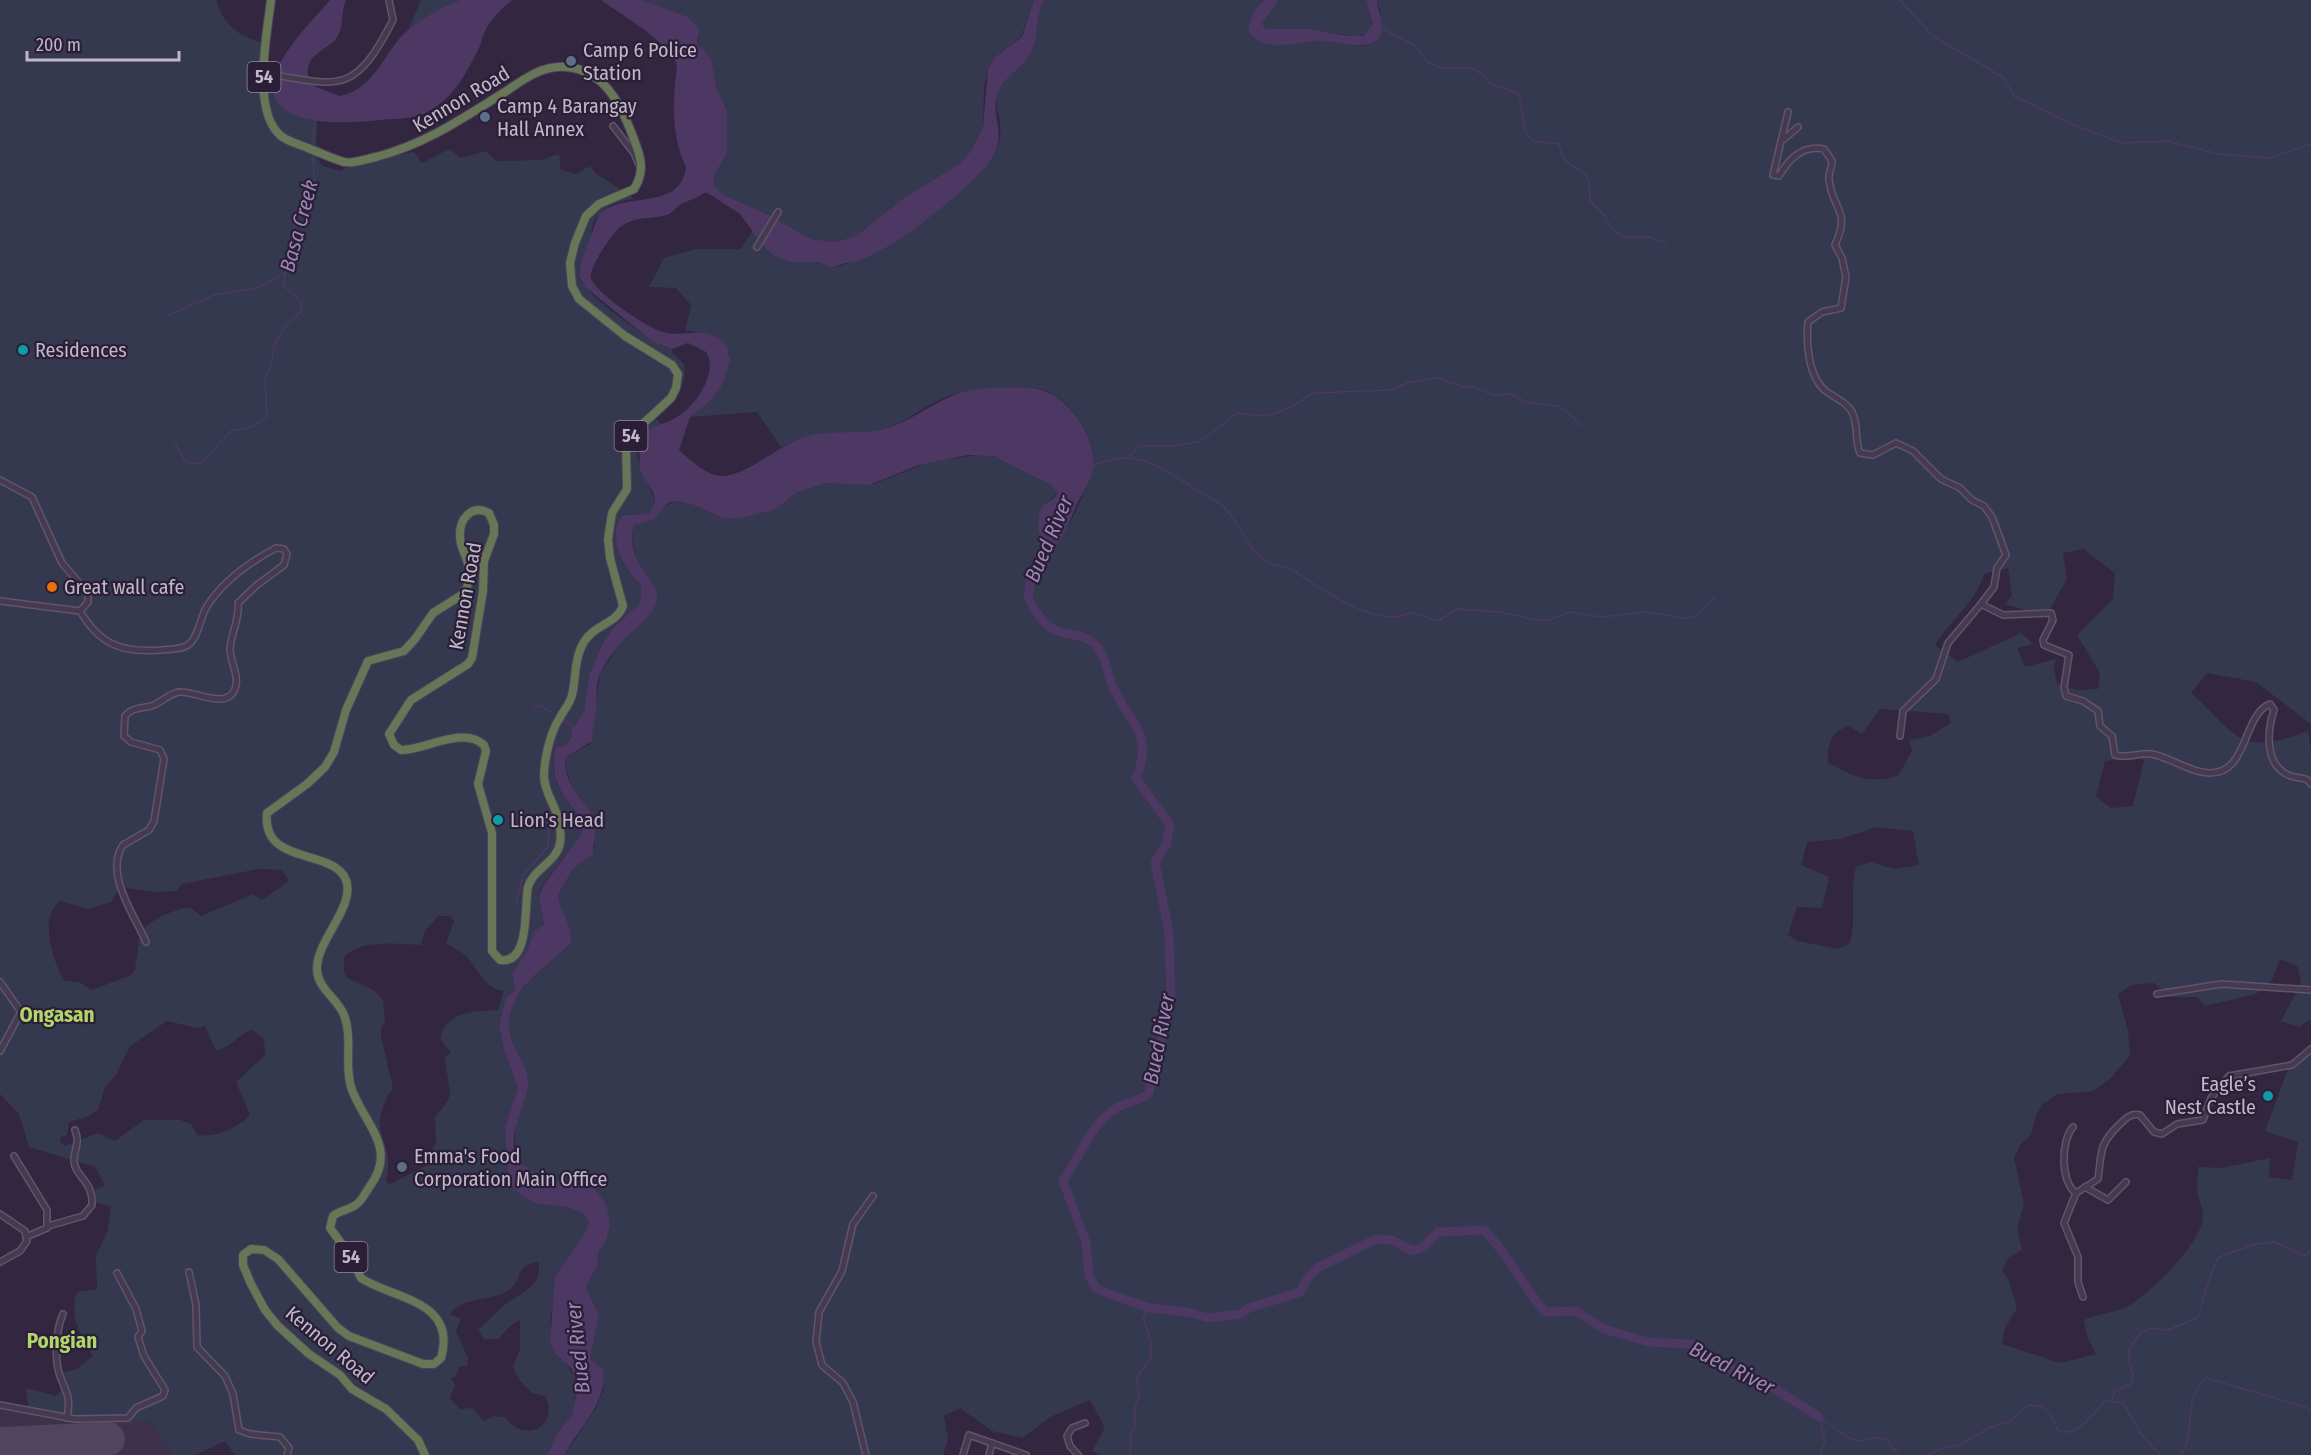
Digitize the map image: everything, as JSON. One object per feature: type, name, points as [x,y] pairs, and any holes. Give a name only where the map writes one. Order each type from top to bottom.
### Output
[{"type":"highway","name":"Kennon Road","points":[[272,0],[264,73],[266,104],[271,120],[281,136],[294,143],[350,162],[412,147],[531,76],[551,68],[565,67],[597,78],[613,94],[623,110],[640,154],[642,172],[634,189],[599,204],[586,216],[575,243],[570,277],[579,299],[625,336],[672,365],[678,380],[671,398],[634,432],[627,442],[627,489],[612,513],[608,539],[610,558],[623,606],[613,619],[591,631],[578,656],[572,696],[560,718],[545,768],[544,780],[558,814],[559,845],[552,857],[530,881],[525,929],[519,946],[509,960],[500,960],[492,951],[492,833],[478,784],[486,752],[484,745],[469,738],[401,750],[391,741],[389,734],[411,700],[468,664],[472,658],[483,591],[484,561],[495,525],[489,513],[478,509],[467,513],[460,534],[469,569],[465,593],[433,612],[404,651],[368,661],[346,710],[334,752],[325,767],[307,784],[267,813],[268,827],[280,846],[335,869],[347,884],[345,899],[321,949],[317,972],[320,983],[337,1003],[345,1017],[351,1088],[377,1138],[381,1162],[377,1177],[362,1199],[333,1216],[330,1228],[350,1256],[361,1278],[407,1297],[423,1305],[432,1313],[442,1338],[441,1358],[434,1364],[423,1364],[349,1336],[338,1328],[270,1253],[250,1249],[243,1255],[243,1264],[265,1310],[278,1326],[309,1354],[340,1375],[352,1389],[386,1409],[418,1440],[425,1455]]},
{"type":"street","points":[[264,73],[316,82],[340,82],[361,70],[393,20],[389,0]]},
{"type":"street","points":[[1788,112],[1773,175],[1779,176],[1789,160],[1801,151],[1824,149],[1832,161],[1828,180],[1843,218],[1842,229],[1835,244],[1842,258],[1846,277],[1842,292],[1844,302],[1841,308],[1822,312],[1808,322],[1807,340],[1818,384],[1841,398],[1852,413],[1860,453],[1873,455],[1896,442],[1913,451],[1941,479],[1960,488],[1972,501],[1984,506],[1992,517],[2007,555],[1997,568],[1994,587],[1948,644],[1936,679],[1905,707],[1900,736]]},
{"type":"street","points":[[613,126],[634,153],[642,172]]},
{"type":"street","points":[[1783,140],[1798,127]]},
{"type":"street","points":[[757,247],[778,212]]},
{"type":"street","points":[[0,480],[32,497],[62,563],[88,593],[88,602],[80,611]]},
{"type":"street","points":[[80,611],[93,632],[123,649],[141,652],[180,648],[189,644],[206,609],[217,592],[231,579],[276,548],[284,549],[287,554],[284,565],[238,603],[239,612],[230,646],[230,658],[237,682],[235,691],[226,698],[219,699],[178,692],[153,705],[134,709],[125,716],[124,736],[131,742],[160,750],[164,759],[154,821],[149,830],[123,845],[115,867],[119,884],[146,942]]},
{"type":"street","points":[[0,601],[80,611]]},
{"type":"street","points":[[1982,604],[2003,615],[2051,613],[2053,620],[2043,640],[2044,645],[2069,655],[2064,687],[2066,696],[2083,701],[2098,711],[2100,726],[2112,735],[2115,755],[2152,754],[2192,770],[2218,773],[2231,765],[2261,711],[2270,704],[2274,708],[2268,736],[2275,763],[2282,772],[2293,777],[2306,778],[2311,784]]},
{"type":"street","points":[[0,982],[21,1012],[0,1051]]},
{"type":"street","points":[[2157,994],[2222,984],[2311,990]]},
{"type":"street","points":[[2083,1298],[2078,1276],[2078,1257],[2064,1224],[2076,1193],[2098,1179],[2101,1149],[2106,1138],[2131,1115],[2140,1115],[2154,1132],[2162,1134],[2177,1124],[2200,1121],[2204,1118],[2211,1098],[2229,1076],[2292,1065],[2311,1049]]},
{"type":"street","points":[[2073,1127],[2067,1135],[2065,1172],[2068,1187],[2076,1193]]},
{"type":"street","points":[[0,1262],[22,1249],[26,1237],[48,1226],[88,1213],[92,1205],[90,1186],[75,1166],[74,1158],[79,1143],[75,1130]]},
{"type":"street","points":[[14,1156],[47,1210],[48,1226]]},
{"type":"street","points":[[2085,1187],[2108,1200],[2126,1182]]},
{"type":"street","points":[[866,1455],[853,1402],[843,1383],[822,1365],[816,1342],[817,1324],[823,1302],[842,1271],[854,1224],[873,1196]]},
{"type":"street","points":[[0,1214],[20,1227],[26,1237]]},
{"type":"street","points":[[189,1272],[196,1305],[197,1347],[225,1377],[233,1394],[239,1430],[250,1434],[280,1437],[289,1448],[287,1455]]},
{"type":"street","points":[[0,1405],[67,1418],[128,1418],[132,1411],[166,1393],[140,1347],[138,1337],[142,1330],[140,1322],[117,1273]]},
{"type":"street","points":[[63,1314],[56,1344],[59,1374],[70,1397],[67,1418]]},
{"type":"street","points":[[1078,1455],[1070,1446],[1067,1436],[1072,1428],[1085,1423]]},
{"type":"street","points":[[963,1455],[969,1435],[1026,1455]]},
{"type":"street","points":[[988,1455],[992,1443]]},
{"type":"shaded area","points":[[0,0],[216,0],[223,17],[232,28],[262,43],[263,78],[274,78],[273,87],[279,102],[292,113],[317,121],[316,155],[321,165],[340,171],[352,165],[414,152],[422,163],[449,149],[461,158],[485,151],[496,161],[542,160],[559,154],[561,170],[576,174],[590,166],[595,173],[635,199],[610,206],[596,218],[589,246],[579,267],[579,276],[596,298],[637,330],[672,349],[672,353],[684,364],[684,380],[678,395],[656,419],[663,425],[645,432],[639,438],[637,446],[641,466],[655,503],[648,514],[622,515],[616,533],[616,543],[623,562],[641,585],[641,602],[613,628],[602,644],[589,675],[584,711],[571,731],[572,737],[565,746],[556,747],[555,778],[559,789],[581,823],[582,833],[542,886],[539,897],[544,925],[534,931],[526,953],[512,974],[515,990],[506,997],[499,1025],[504,1050],[518,1088],[505,1127],[508,1183],[532,1202],[574,1209],[586,1216],[589,1222],[586,1234],[558,1291],[551,1315],[554,1343],[574,1380],[576,1392],[570,1418],[547,1455],[235,1455],[225,1441],[196,1455],[171,1455],[153,1423],[147,1421],[78,1421],[29,1411],[26,1388],[56,1396],[66,1385],[61,1373],[77,1369],[93,1356],[77,1326],[74,1309],[77,1292],[97,1289],[96,1255],[107,1233],[111,1207],[95,1202],[95,1190],[105,1185],[95,1167],[29,1147],[19,1114],[0,1094]],"holes":[[[258,869],[282,870],[289,881],[262,900],[253,894],[201,916],[190,907],[156,919],[140,933],[135,969],[131,975],[92,990],[79,982],[64,981],[52,951],[49,928],[53,908],[60,901],[88,909],[111,902],[120,887],[154,892],[176,891],[182,884]],[[438,916],[450,916],[454,921],[446,943],[466,956],[486,982],[504,991],[498,1010],[463,1014],[448,1022],[443,1029],[440,1038],[451,1053],[445,1058],[450,1093],[448,1101],[435,1117],[436,1141],[427,1165],[389,1185],[386,1180],[387,1154],[380,1126],[380,1116],[393,1088],[381,1037],[381,1028],[385,1021],[383,1000],[374,990],[347,978],[344,972],[344,957],[351,951],[370,945],[421,945],[425,931]],[[167,1021],[198,1028],[205,1026],[216,1051],[252,1030],[263,1038],[266,1054],[236,1082],[250,1115],[233,1128],[211,1135],[197,1135],[191,1124],[180,1120],[144,1120],[115,1141],[98,1133],[65,1146],[60,1142],[61,1137],[67,1135],[69,1122],[89,1116],[98,1110],[105,1087],[116,1075],[130,1046]],[[538,1262],[539,1270],[533,1284],[502,1307],[478,1330],[484,1339],[498,1339],[511,1325],[520,1320],[520,1349],[513,1366],[518,1378],[532,1393],[545,1396],[548,1406],[548,1415],[544,1423],[538,1428],[522,1430],[513,1426],[505,1417],[494,1416],[484,1421],[472,1408],[460,1409],[450,1398],[455,1385],[451,1378],[455,1377],[460,1366],[467,1366],[468,1358],[456,1331],[461,1319],[450,1314],[470,1301],[495,1296],[510,1289],[522,1269]]]},
{"type":"shaded area","points":[[421,0],[462,0],[408,30]]},
{"type":"shaded area","points":[[641,0],[1034,0],[1021,37],[996,56],[988,68],[984,87],[983,128],[970,152],[959,164],[905,197],[856,236],[834,242],[811,239],[765,213],[722,195],[714,186],[714,176],[727,153],[727,111],[717,89],[711,58],[697,43],[699,36],[682,15],[665,11]]},
{"type":"shaded area","points":[[1045,0],[1264,0],[1249,21],[1256,39],[1275,44],[1330,40],[1366,46],[1381,15],[1377,0],[2311,0],[2311,724],[2256,682],[2207,673],[2191,693],[2231,731],[2253,742],[2285,739],[2308,731],[2311,750],[2311,1019],[2299,1027],[2281,1021],[2301,983],[2298,967],[2280,959],[2272,980],[2256,994],[2205,1006],[2197,997],[2171,997],[2154,983],[2132,985],[2118,994],[2128,1031],[2130,1055],[2110,1079],[2093,1091],[2058,1094],[2043,1104],[2036,1115],[2031,1135],[2020,1145],[2014,1158],[2024,1204],[2017,1228],[2022,1250],[2008,1258],[2002,1270],[2009,1281],[2017,1308],[2005,1328],[2002,1344],[2060,1363],[2096,1354],[2087,1336],[2084,1320],[2134,1303],[2171,1269],[2193,1241],[2203,1217],[2198,1194],[2198,1167],[2221,1168],[2270,1158],[2269,1177],[2292,1180],[2298,1142],[2265,1131],[2290,1064],[2311,1049],[2311,1455],[1099,1455],[1092,1451],[1105,1428],[1090,1400],[1050,1417],[1023,1438],[992,1431],[960,1408],[944,1416],[948,1439],[943,1455],[565,1455],[596,1408],[604,1389],[599,1366],[590,1359],[599,1316],[586,1287],[597,1266],[599,1251],[606,1241],[589,1186],[541,1177],[521,1163],[516,1151],[515,1135],[518,1115],[527,1089],[527,1080],[509,1028],[513,1006],[524,987],[571,942],[570,930],[558,895],[573,869],[587,859],[595,847],[593,835],[596,824],[592,814],[576,795],[566,770],[565,758],[590,744],[600,675],[619,644],[652,610],[657,590],[642,568],[635,552],[632,534],[634,525],[675,501],[697,506],[722,518],[736,519],[776,509],[796,493],[827,483],[874,484],[929,462],[985,454],[1051,485],[1058,492],[1042,508],[1039,524],[1041,544],[1067,526],[1088,482],[1094,458],[1089,437],[1068,407],[1050,393],[1031,388],[994,388],[958,393],[941,399],[884,429],[808,438],[781,447],[757,412],[690,417],[712,400],[729,353],[722,342],[712,335],[685,331],[691,305],[676,288],[649,287],[664,258],[696,249],[740,249],[753,231],[763,244],[781,257],[819,263],[832,268],[862,259],[888,246],[971,182],[993,156],[1000,132],[997,96],[1004,83],[1023,64],[1034,47]],"holes":[[[2083,549],[2115,573],[2113,599],[2077,635],[2100,673],[2098,689],[2078,690],[2057,684],[2054,668],[2056,659],[2025,667],[2017,648],[2033,644],[2021,633],[1958,662],[1935,645],[1969,603],[1984,574],[2008,568],[2012,595],[2005,604],[2046,616],[2067,579],[2063,553]],[[1880,709],[1948,714],[1951,723],[1930,736],[1909,740],[1912,751],[1898,776],[1887,778],[1861,778],[1828,763],[1829,745],[1838,731],[1849,726],[1862,734]],[[2138,758],[2144,760],[2133,806],[2111,808],[2096,797],[2105,761]],[[1876,827],[1913,831],[1919,865],[1894,869],[1870,862],[1856,867],[1850,943],[1838,949],[1798,941],[1788,935],[1797,907],[1822,908],[1829,877],[1801,865],[1807,842],[1841,839]]]},
{"type":"shaded area","points":[[1279,0],[1366,0],[1373,24],[1368,33],[1357,37],[1311,29],[1267,29],[1262,24]]},
{"type":"shaded area","points":[[0,1406],[78,1421],[147,1421],[153,1423],[171,1455],[0,1455]]},
{"type":"water","points":[[330,0],[346,0],[340,31],[335,40],[312,58],[308,75],[316,87],[340,96],[362,86],[408,30],[440,9],[461,0],[512,0],[489,23],[464,76],[446,99],[438,105],[423,114],[411,117],[334,122],[316,121],[286,111],[277,101],[273,87],[279,65],[286,53]]},
{"type":"water","points":[[601,0],[641,0],[688,17],[699,29],[697,43],[711,58],[717,89],[727,111],[727,153],[714,176],[714,186],[723,195],[765,213],[811,239],[834,242],[856,236],[905,197],[959,164],[970,152],[983,128],[988,68],[996,56],[1022,37],[1034,0],[1045,0],[1039,13],[1031,53],[1004,83],[997,96],[996,111],[999,132],[992,158],[960,192],[927,220],[897,241],[866,258],[832,268],[818,262],[791,262],[776,257],[764,247],[740,214],[706,192],[681,204],[667,215],[636,219],[619,228],[606,244],[593,267],[591,278],[612,301],[656,329],[672,334],[704,333],[712,335],[727,346],[730,360],[723,383],[712,400],[690,417],[679,450],[698,466],[715,475],[740,472],[799,439],[820,434],[884,429],[959,393],[989,388],[1038,389],[1060,400],[1079,420],[1094,457],[1090,479],[1067,527],[1056,545],[1045,554],[1040,536],[1039,516],[1044,505],[1058,492],[1051,485],[993,456],[968,455],[919,465],[869,485],[827,483],[796,493],[776,509],[736,519],[722,518],[697,506],[675,501],[668,503],[653,520],[634,525],[633,549],[656,590],[656,604],[647,617],[618,646],[602,670],[597,686],[592,741],[565,758],[565,767],[571,783],[596,819],[593,854],[573,869],[558,895],[570,930],[571,942],[524,987],[513,1006],[509,1019],[509,1030],[524,1066],[528,1085],[514,1137],[516,1157],[540,1176],[595,1189],[606,1204],[610,1224],[606,1241],[599,1251],[597,1266],[586,1287],[599,1316],[590,1359],[603,1369],[601,1393],[597,1404],[565,1455],[547,1455],[557,1434],[572,1415],[577,1393],[572,1369],[555,1353],[550,1340],[555,1277],[585,1233],[589,1222],[585,1216],[573,1209],[532,1202],[508,1183],[505,1127],[518,1088],[504,1050],[499,1025],[506,997],[515,990],[512,974],[526,953],[534,931],[544,925],[539,897],[543,886],[582,833],[578,815],[555,778],[556,747],[565,746],[572,737],[571,731],[584,711],[589,675],[602,644],[613,628],[641,602],[641,585],[623,562],[616,543],[616,533],[622,515],[648,514],[655,503],[654,494],[640,471],[639,436],[684,412],[698,397],[709,369],[706,352],[688,343],[672,349],[652,341],[585,287],[579,276],[580,265],[599,214],[611,207],[663,195],[674,190],[682,181],[686,167],[675,129],[677,65],[673,56],[655,38]]},
{"type":"water","points":[[1264,0],[1279,0],[1262,24],[1267,29],[1311,29],[1348,36],[1363,36],[1373,24],[1366,0],[1377,0],[1382,22],[1381,34],[1375,41],[1357,45],[1323,41],[1287,45],[1267,44],[1258,41],[1248,27],[1253,13]]},
{"type":"waterway","points":[[650,7],[655,0]]},
{"type":"waterway","points":[[1900,0],[1933,36],[2004,78],[2014,96],[2074,125],[2122,143],[2167,141],[2219,154],[2269,158],[2311,144]]},
{"type":"waterway","points":[[1380,27],[1415,46],[1428,63],[1444,68],[1472,68],[1483,75],[1489,83],[1519,94],[1525,132],[1533,141],[1559,144],[1563,158],[1587,177],[1590,201],[1604,215],[1611,227],[1623,237],[1649,237],[1667,243]]},
{"type":"waterway","name":"Basa Creek","points":[[313,147],[315,119]]},
{"type":"waterway","name":"Basa Creek","points":[[175,442],[185,462],[200,464],[231,431],[252,427],[267,417],[265,378],[272,362],[274,345],[285,326],[301,312],[302,303],[283,285],[285,274],[293,258],[291,243],[296,219],[314,182],[313,155]]},
{"type":"waterway","points":[[169,315],[214,295],[258,288],[285,273]]},
{"type":"waterway","points":[[1129,457],[1139,446],[1171,446],[1199,442],[1238,413],[1258,416],[1273,414],[1293,406],[1313,393],[1390,390],[1410,382],[1437,378],[1463,387],[1474,387],[1493,395],[1510,394],[1527,402],[1559,406],[1583,426]]},
{"type":"waterway","points":[[1092,466],[1108,460],[1123,458],[1137,459],[1162,469],[1222,505],[1254,550],[1265,561],[1291,569],[1332,596],[1382,616],[1397,616],[1411,612],[1438,621],[1457,609],[1499,612],[1536,620],[1548,620],[1571,612],[1601,617],[1647,612],[1682,618],[1694,617],[1715,597]]},
{"type":"waterway","name":"Bued River","points":[[1049,544],[1031,578],[1028,597],[1048,626],[1062,633],[1086,638],[1099,649],[1113,687],[1141,739],[1143,750],[1136,778],[1170,825],[1166,845],[1155,862],[1169,932],[1171,1001],[1149,1093],[1119,1106],[1106,1116],[1092,1132],[1063,1181],[1086,1242],[1089,1276],[1096,1288],[1150,1308],[1187,1312],[1208,1318],[1241,1314],[1249,1308],[1300,1292],[1307,1279],[1317,1268],[1376,1239],[1392,1240],[1413,1251],[1423,1247],[1438,1232],[1484,1230],[1545,1312],[1576,1311],[1604,1329],[1648,1342],[1690,1344],[1719,1365],[1761,1380],[1819,1417]]},
{"type":"waterway","points":[[533,706],[541,706],[552,713]]},
{"type":"waterway","points":[[564,719],[574,726]]},
{"type":"waterway","points":[[563,721],[573,729]]},
{"type":"waterway","points":[[516,902],[524,874],[548,847],[549,824]]},
{"type":"waterway","points":[[2112,1400],[2115,1391],[2131,1384],[2133,1375],[2129,1362],[2129,1349],[2141,1332],[2152,1328],[2168,1330],[2197,1318],[2212,1271],[2219,1257],[2256,1244],[2274,1242],[2305,1256],[2311,1250]]},
{"type":"waterway","points":[[1130,1455],[1131,1433],[1135,1427],[1135,1408],[1139,1395],[1136,1379],[1151,1357],[1151,1342],[1143,1317],[1150,1308]]},
{"type":"waterway","name":"Bued River","points":[[2181,1455],[2186,1446],[2194,1396],[2199,1386],[2207,1378],[2311,1409]]},
{"type":"waterway","name":"Bued River","points":[[1928,1455],[1942,1448],[1959,1445],[1991,1427],[2009,1422],[2029,1405],[2045,1409],[2058,1431],[2072,1431],[2084,1424],[2105,1401],[2123,1403],[2141,1434],[2160,1455]]},
{"type":"waterway","name":"Bued River","points":[[1819,1417],[1849,1438],[1863,1441],[1874,1437],[1887,1440],[1898,1455]]},
{"type":"waterway","points":[[1820,1418],[1825,1442],[1820,1455]]},
{"type":"runway","points":[[0,1444],[108,1439]]},
{"type":"place","name":"Camp 6 Police Station","points":[[571,61]]},
{"type":"place","name":"Camp 4 Barangay Hall Annex","points":[[485,117]]},
{"type":"place","name":"Residences","points":[[23,350]]},
{"type":"place","name":"Great wall cafe","points":[[52,587]]},
{"type":"place","name":"Lion's Head","points":[[498,820]]},
{"type":"place","name":"Eagle’s Nest Castle","points":[[2268,1096]]},
{"type":"place","name":"Emma's Food Corporation Main Office","points":[[402,1167]]},
{"type":"district","name":"Ongasan","points":[[57,1015]]},
{"type":"district","name":"Pongian","points":[[62,1341]]}]
